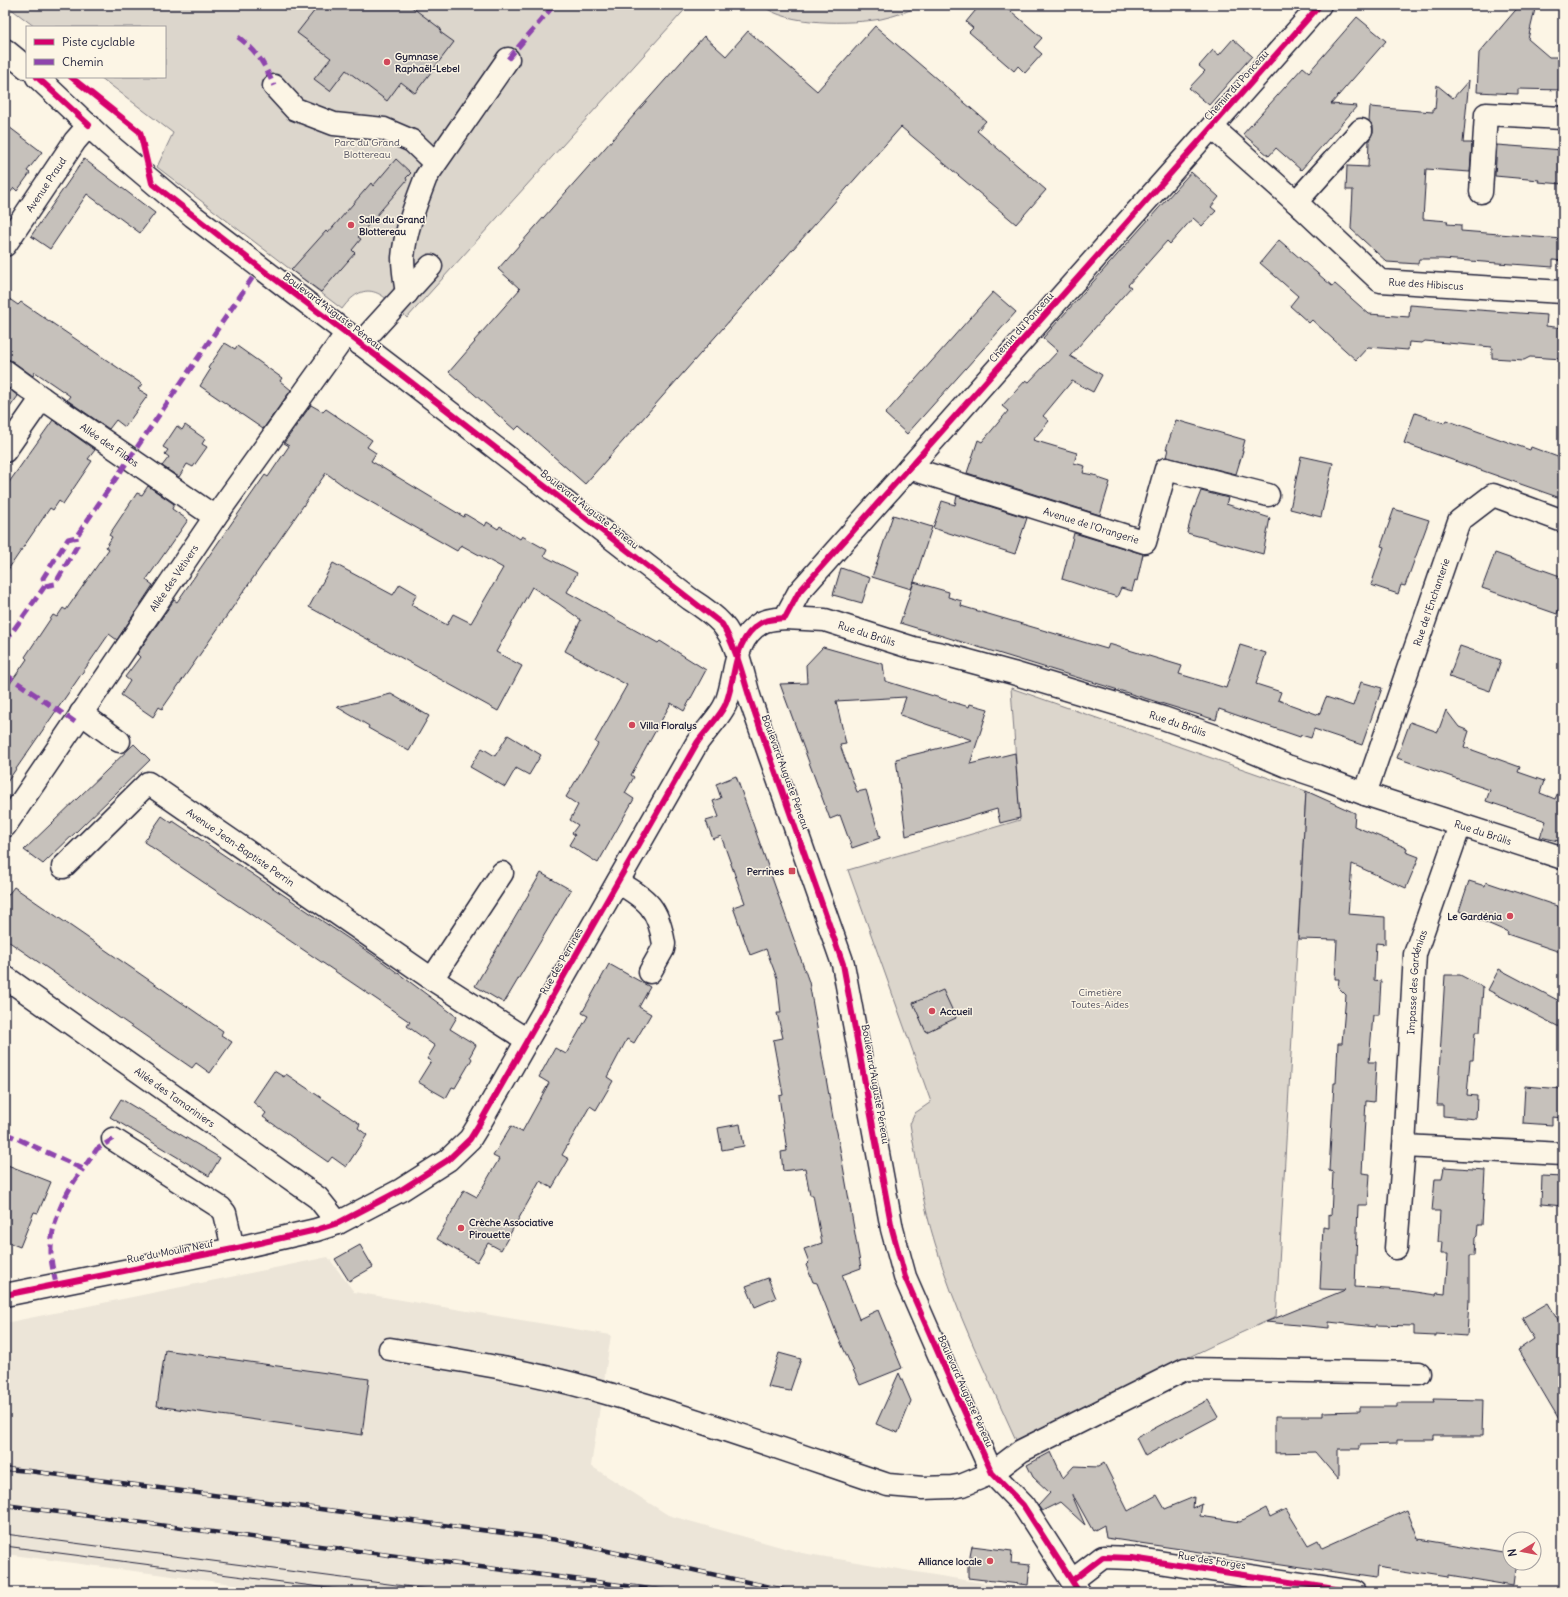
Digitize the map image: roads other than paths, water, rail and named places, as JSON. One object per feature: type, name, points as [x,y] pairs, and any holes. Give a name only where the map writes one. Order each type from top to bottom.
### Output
[{"type":"street","name":"Chemin du Ponceau","points":[[785,618],[799,592],[1320,5]]},
{"type":"street","points":[[5,50],[26,67]]},
{"type":"street","points":[[407,293],[404,272],[405,242],[426,177],[508,59]]},
{"type":"street","name":"Boulevard Auguste Péneau","points":[[38,78],[113,148],[193,216],[722,624],[731,639],[737,655],[752,707],[843,964],[892,1229],[898,1256],[905,1277],[992,1473],[1023,1505],[1076,1586]]},
{"type":"street","points":[[274,86],[295,108],[334,124],[384,129],[412,141],[435,163]]},
{"type":"street","points":[[1481,192],[1486,114],[1563,118]]},
{"type":"street","name":"Avenue Praud","points":[[5,245],[79,136],[89,125]]},
{"type":"street","name":"Rue des Hibiscus","points":[[1212,127],[1296,202],[1380,281],[1563,292]]},
{"type":"street","points":[[1296,202],[1361,130]]},
{"type":"street","name":"Allée des Vétivers","points":[[5,826],[216,517],[353,339],[407,293],[431,266]]},
{"type":"street","name":"Allée des Filaos","points":[[5,370],[42,398],[216,517]]},
{"type":"street","points":[[5,451],[42,398]]},
{"type":"street","name":"Avenue de l'Orangerie","points":[[909,468],[1145,542],[1166,468],[1268,495]]},
{"type":"street","name":"Rue de l'Enchanterie","points":[[1365,794],[1459,521],[1493,495],[1563,521]]},
{"type":"street","points":[[737,655],[744,640],[752,630],[762,622],[785,618]]},
{"type":"street","name":"Rue du Brûlis","points":[[785,618],[825,620],[913,648],[947,655],[1088,695],[1215,736],[1287,766],[1365,794],[1563,858]]},
{"type":"street","name":"Rue des Perrines","points":[[338,1222],[401,1190],[448,1160],[470,1139],[697,743],[726,704],[737,655]]},
{"type":"street","points":[[81,713],[119,741]]},
{"type":"street","name":"Avenue Jean-Baptiste Perrin","points":[[63,867],[148,783],[432,979],[527,1040]]},
{"type":"street","name":"Impasse des Gardénias","points":[[1396,1248],[1404,1146],[1415,954],[1460,825]]},
{"type":"street","points":[[432,979],[502,873]]},
{"type":"street","points":[[618,882],[641,896],[648,902],[655,912],[664,944],[663,949],[650,972]]},
{"type":"street","name":"Allée des Tamariniers","points":[[5,977],[318,1198],[338,1222]]},
{"type":"street","points":[[113,1139],[221,1208],[225,1213],[232,1249]]},
{"type":"street","points":[[1404,1146],[1563,1154]]},
{"type":"street","name":"Rue du Moulin Neuf","points":[[5,1294],[232,1249],[308,1232],[338,1222]]},
{"type":"street","points":[[390,1349],[485,1365],[591,1388],[691,1419],[888,1485],[923,1488],[952,1487],[992,1473],[1021,1451],[1185,1369],[1419,1373]]},
{"type":"street","name":"Rue des Forges","points":[[1076,1586],[1103,1558],[1132,1558],[1355,1592]]},
{"type":"tram line","points":[[5,1534],[450,1592]]},
{"type":"tram line","points":[[5,1546],[359,1592]]},
{"type":"railway","points":[[5,1469],[558,1540],[784,1590],[802,1592]]},
{"type":"railway","points":[[5,1505],[673,1592]]},
{"type":"place","name":"Gymnase Raphaël-Lebel","points":[[387,62]]},
{"type":"place","name":"Salle du Grand Blottereau","points":[[351,225]]},
{"type":"place","name":"Villa Floralys","points":[[632,725]]},
{"type":"place","name":"Perrines","points":[[792,871]]},
{"type":"place","name":"Le Gardénia","points":[[1510,916]]},
{"type":"place","name":"Accueil","points":[[932,1011]]},
{"type":"place","name":"Crèche Associative Pirouette","points":[[461,1228]]},
{"type":"place","name":"Alliance locale","points":[[990,1561]]},
{"type":"park label","name":"Parc du Grand Blottereau","points":[[367,148]]},
{"type":"park label","name":"Cimetière Toutes-Aides","points":[[1100,998]]}]
